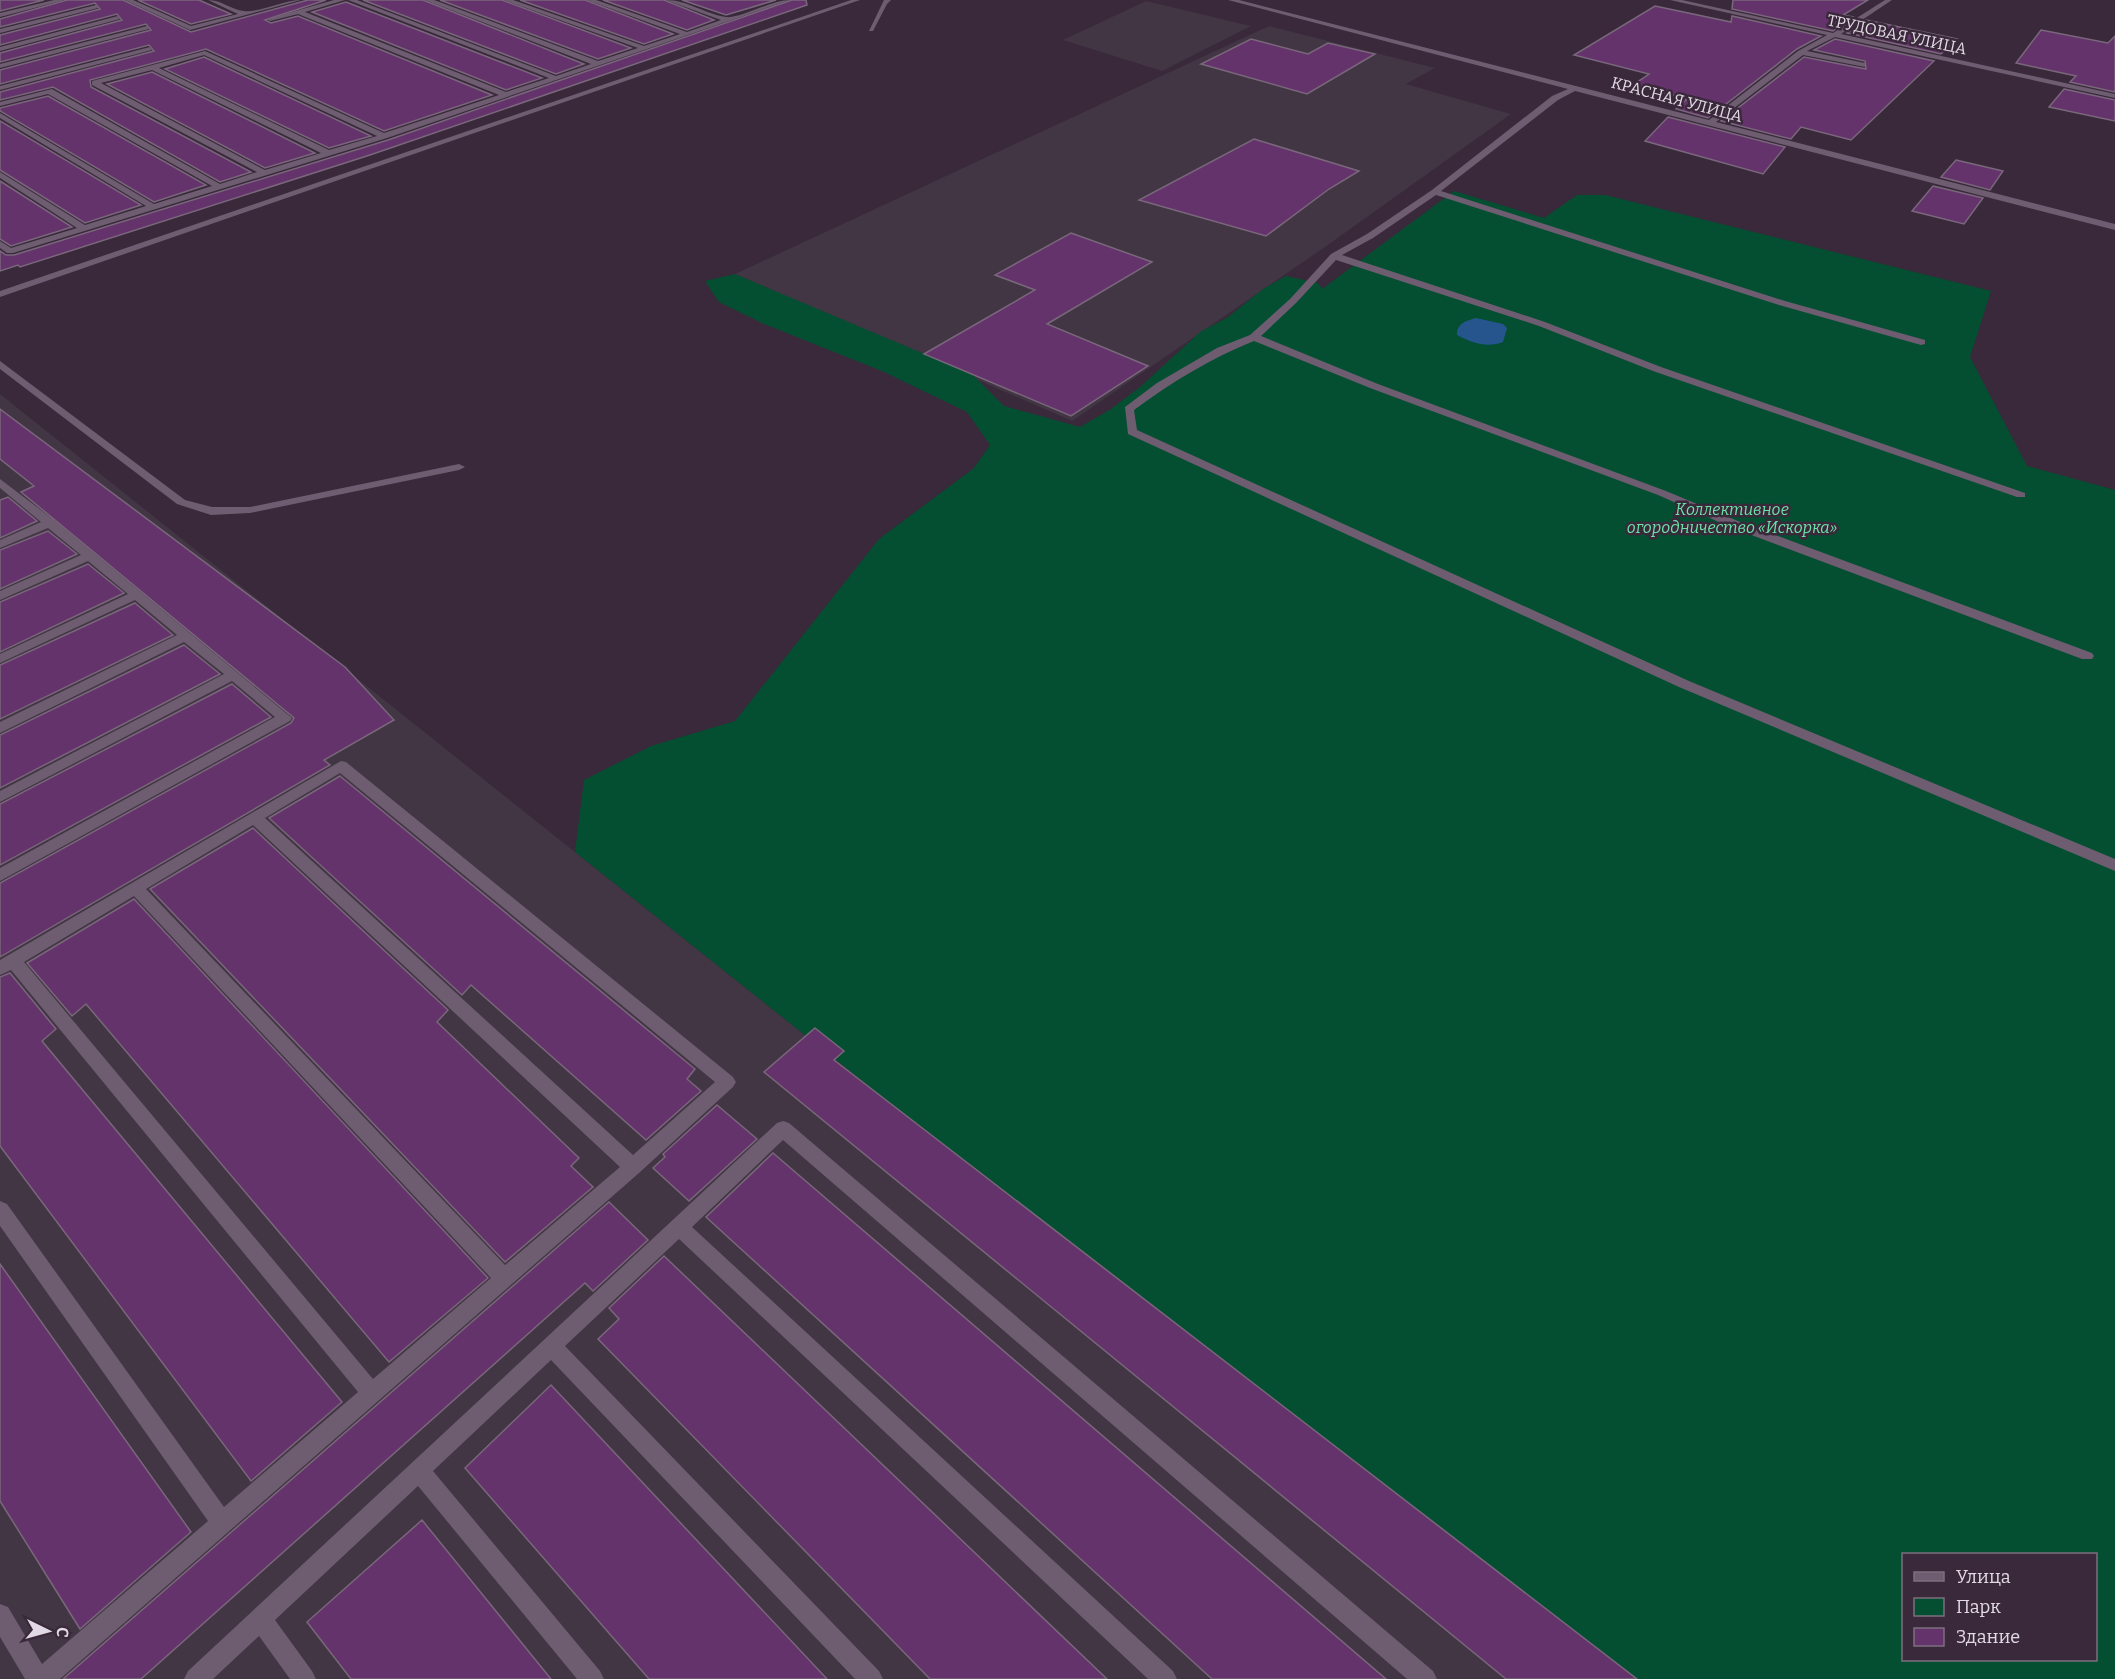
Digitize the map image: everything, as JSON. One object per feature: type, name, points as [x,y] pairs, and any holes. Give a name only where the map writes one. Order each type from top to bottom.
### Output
[{"type":"street","points":[[0,15],[62,0]]},
{"type":"street","points":[[129,0],[190,28],[298,0]]},
{"type":"street","points":[[215,2],[231,0]]},
{"type":"street","points":[[270,20],[342,0]]},
{"type":"street","points":[[351,0],[556,78]]},
{"type":"street","points":[[428,0],[598,64]]},
{"type":"street","points":[[507,0],[644,48]]},
{"type":"street","points":[[590,0],[687,34]]},
{"type":"street","points":[[669,0],[728,20]]},
{"type":"street","points":[[0,244],[10,251],[265,173],[384,136],[787,0]]},
{"type":"street","points":[[0,294],[857,0]]},
{"type":"street","points":[[871,30],[884,3],[888,0]]},
{"type":"street","name":"КРАСНАЯ УЛИЦА","points":[[1231,0],[2115,227]]},
{"type":"street","name":"ТРУДОВАЯ УЛИЦА","points":[[1673,0],[2115,96]]},
{"type":"street","points":[[1710,123],[1800,52],[1832,34],[1844,31],[1889,0]]},
{"type":"street","points":[[215,2],[245,14]]},
{"type":"street","points":[[758,3],[768,6]]},
{"type":"street","points":[[0,32],[96,7]]},
{"type":"street","points":[[300,12],[506,95]]},
{"type":"street","points":[[0,49],[118,18]]},
{"type":"street","points":[[0,66],[147,27]]},
{"type":"street","points":[[0,88],[150,49]]},
{"type":"street","points":[[1800,52],[1862,64]]},
{"type":"street","points":[[265,173],[95,83],[205,53],[384,136]]},
{"type":"street","points":[[152,67],[328,153]]},
{"type":"street","points":[[1575,88],[1555,98],[1435,192],[1370,236],[1334,256],[1293,302],[1254,337],[1221,350],[1161,385],[1129,409],[1132,432],[1684,684],[2115,865]]},
{"type":"street","points":[[0,104],[49,91],[220,186]]},
{"type":"street","points":[[0,115],[153,207]]},
{"type":"street","points":[[0,174],[84,228]]},
{"type":"street","points":[[1435,192],[1782,303],[1921,342]]},
{"type":"street","points":[[1334,256],[1542,324],[1657,369],[2021,495]]},
{"type":"street","points":[[1254,337],[1374,386],[1662,493],[1734,524],[2087,657]]},
{"type":"street","points":[[0,364],[181,502],[211,511],[250,510],[459,467]]},
{"type":"street","points":[[0,482],[5,493],[50,523],[285,718],[0,875]]},
{"type":"street","points":[[0,544],[50,523]]},
{"type":"street","points":[[0,596],[89,556]]},
{"type":"street","points":[[0,659],[136,595]]},
{"type":"street","points":[[0,728],[185,636]]},
{"type":"street","points":[[0,797],[233,675]]},
{"type":"street","points":[[0,1615],[40,1679],[373,1394],[503,1277],[633,1167],[727,1082],[341,766],[6,965],[373,1394]]},
{"type":"street","points":[[255,818],[633,1167]]},
{"type":"street","points":[[137,889],[503,1277]]},
{"type":"street","points":[[196,1679],[420,1472],[783,1129],[1425,1679]]},
{"type":"street","points":[[0,1210],[222,1523]]},
{"type":"street","points":[[679,1227],[1165,1679]]},
{"type":"street","points":[[552,1347],[871,1679]]},
{"type":"street","points":[[420,1472],[592,1679]]},
{"type":"street","points":[[261,1620],[304,1679]]},
{"type":"shaded area","points":[[1146,1],[1251,26],[1162,71],[1063,40]]},
{"type":"shaded area","points":[[1269,26],[1435,68],[1406,84],[1511,114],[1325,247],[1072,421],[735,274]]},
{"type":"shaded area","points":[[0,394],[575,852],[1613,1679],[0,1679]]},
{"type":"green space","name":"Коллективное огородничество «Искорка»","points":[[1454,191],[1544,218],[1577,195],[1605,195],[1991,291],[1970,357],[2027,466],[2115,490],[2115,1679],[1613,1679],[575,852],[584,780],[651,746],[735,721],[879,539],[974,468],[990,445],[967,412],[882,371],[764,324],[719,302],[705,281],[735,274],[972,374],[1004,406],[1080,427],[1111,409],[1140,387],[1200,332],[1228,317],[1263,289],[1286,276],[1318,283],[1322,289]]},
{"type":"water","points":[[1476,318],[1503,324],[1507,328],[1503,342],[1491,345],[1480,344],[1457,335],[1460,325]]},
{"type":"building","points":[[0,0],[44,0],[0,11]]},
{"type":"building","points":[[67,0],[123,0],[191,32],[308,0],[326,0],[265,20],[271,23],[298,16],[492,95],[384,131],[206,49],[90,80],[91,87],[251,172],[220,182],[53,87],[0,100],[0,92],[154,51],[149,45],[0,84],[0,70],[151,30],[146,24],[0,62],[0,53],[122,20],[117,14],[0,45],[0,35],[100,9],[95,3],[0,27],[0,19]]},
{"type":"building","points":[[138,0],[199,0],[231,14],[191,24]]},
{"type":"building","points":[[363,0],[423,0],[584,64],[556,74]]},
{"type":"building","points":[[440,0],[502,0],[631,48],[598,59]]},
{"type":"building","points":[[520,0],[585,0],[673,34],[644,44]]},
{"type":"building","points":[[603,0],[664,0],[714,20],[687,30]]},
{"type":"building","points":[[682,0],[776,0],[726,15]]},
{"type":"building","points":[[792,0],[806,0],[807,5],[370,155],[20,267],[18,265],[0,271],[0,251],[6,255],[14,255],[388,140]]},
{"type":"building","points":[[1733,0],[1868,0],[1843,15],[1853,17],[1833,31],[1732,9]]},
{"type":"building","points":[[346,2],[542,78],[506,90],[312,12]]},
{"type":"building","points":[[1655,6],[1731,22],[1732,16],[1821,36],[1797,49],[1708,118],[1676,109],[1687,99],[1633,85],[1649,74],[1574,55]]},
{"type":"building","points":[[1866,20],[1957,39],[1941,54],[1847,33]]},
{"type":"building","points":[[2041,30],[2108,43],[2115,36],[2115,92],[2070,82],[2076,76],[2016,63]]},
{"type":"building","points":[[1251,39],[1308,54],[1328,43],[1375,54],[1307,94],[1201,64]]},
{"type":"building","points":[[1835,39],[1934,61],[1851,140],[1801,127],[1791,139],[1721,121],[1804,57],[1866,69],[1865,61],[1814,50]]},
{"type":"building","points":[[204,57],[371,136],[329,148],[165,69]]},
{"type":"building","points":[[152,72],[315,153],[265,168],[107,84]]},
{"type":"building","points":[[2064,89],[2115,100],[2115,121],[2049,107]]},
{"type":"building","points":[[48,96],[206,185],[154,202],[0,111],[0,108]]},
{"type":"building","points":[[1668,117],[1785,147],[1763,174],[1645,141]]},
{"type":"building","points":[[0,121],[141,205],[85,223],[0,170]]},
{"type":"building","points":[[1254,139],[1359,171],[1329,189],[1266,236],[1139,200]]},
{"type":"building","points":[[1956,160],[2003,171],[1990,190],[1941,177]]},
{"type":"building","points":[[0,181],[72,227],[11,246],[0,239]]},
{"type":"building","points":[[1933,186],[1983,198],[1964,224],[1912,211]]},
{"type":"building","points":[[1071,233],[1152,262],[1047,324],[1148,366],[1071,416],[924,354],[1035,290],[995,275]]},
{"type":"building","points":[[0,409],[345,667],[394,720],[324,760],[330,765],[0,957],[0,883],[291,723],[294,718],[21,492],[34,486],[0,459]]},
{"type":"building","points":[[8,497],[37,521],[0,538],[0,500]]},
{"type":"building","points":[[48,531],[77,554],[0,589],[0,550]]},
{"type":"building","points":[[88,564],[124,593],[0,652],[0,602]]},
{"type":"building","points":[[135,603],[173,635],[0,719],[0,665]]},
{"type":"building","points":[[184,645],[220,674],[0,788],[0,735]]},
{"type":"building","points":[[232,684],[271,717],[0,865],[0,804]]},
{"type":"building","points":[[340,776],[695,1069],[687,1079],[701,1091],[646,1140],[471,985],[462,995],[269,818]]},
{"type":"building","points":[[253,828],[448,1010],[437,1022],[579,1158],[571,1166],[593,1187],[505,1262],[150,889]]},
{"type":"building","points":[[134,899],[488,1278],[389,1362],[86,1004],[72,1016],[27,963]]},
{"type":"building","points":[[10,973],[56,1029],[42,1041],[342,1402],[251,1481],[0,1146],[0,977]]},
{"type":"building","points":[[815,1028],[844,1051],[834,1060],[1637,1679],[1506,1679],[764,1072]]},
{"type":"building","points":[[717,1105],[757,1139],[689,1201],[653,1168],[665,1157],[663,1154]]},
{"type":"building","points":[[773,1153],[1386,1679],[1212,1679],[706,1217]]},
{"type":"building","points":[[609,1202],[648,1240],[593,1291],[585,1283],[141,1679],[63,1679]]},
{"type":"building","points":[[664,1256],[1107,1679],[930,1679],[598,1339],[619,1319],[609,1308]]},
{"type":"building","points":[[0,1264],[191,1532],[80,1629],[0,1501]]},
{"type":"building","points":[[551,1385],[827,1679],[649,1679],[465,1468]]},
{"type":"building","points":[[422,1520],[551,1679],[351,1679],[307,1622]]}]
